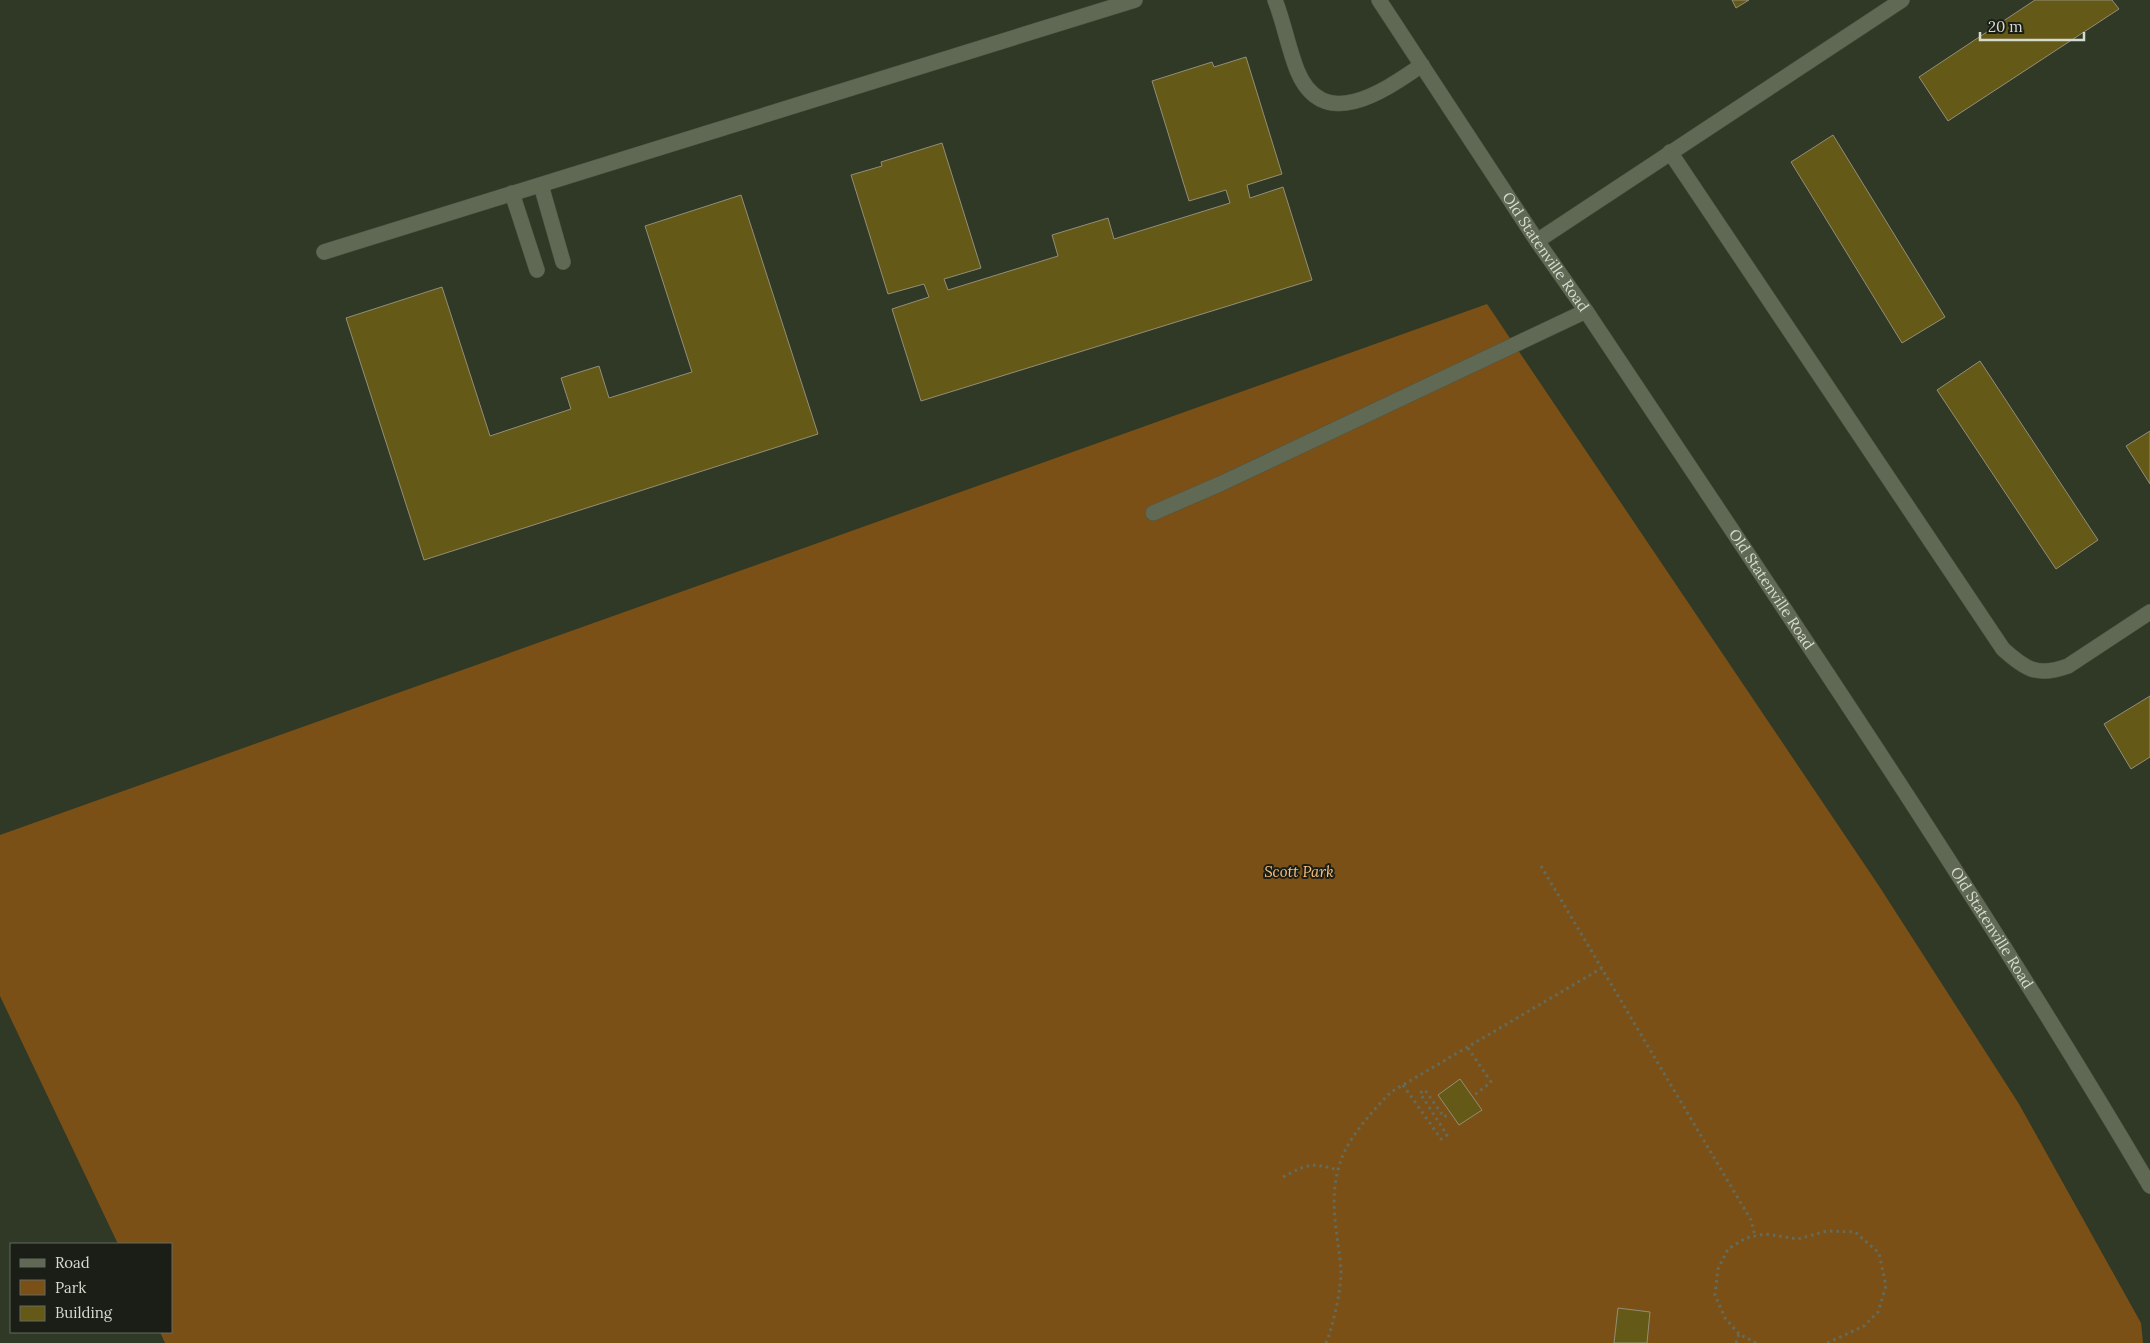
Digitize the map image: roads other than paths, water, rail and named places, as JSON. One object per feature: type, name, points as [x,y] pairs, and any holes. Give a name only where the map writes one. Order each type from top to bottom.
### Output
[{"type":"street","points":[[324,252],[1135,0]]},
{"type":"street","points":[[1275,0],[1297,70],[1309,90],[1331,104],[1359,101],[1381,92],[1422,65]]},
{"type":"street","name":"Old Statenville Road","points":[[1379,0],[1537,241],[1586,311],[1962,879],[2030,986],[2150,1186]]},
{"type":"street","points":[[1537,241],[1902,0]]},
{"type":"street","points":[[1670,152],[2003,649],[2023,666],[2042,672],[2055,671],[2068,666],[2150,612]]},
{"type":"street","points":[[541,185],[563,262]]},
{"type":"street","points":[[512,193],[537,270]]},
{"type":"street","points":[[1153,513],[1220,484],[1586,311]]},
{"type":"park label","name":"Scott Park","points":[[1299,872]]}]
